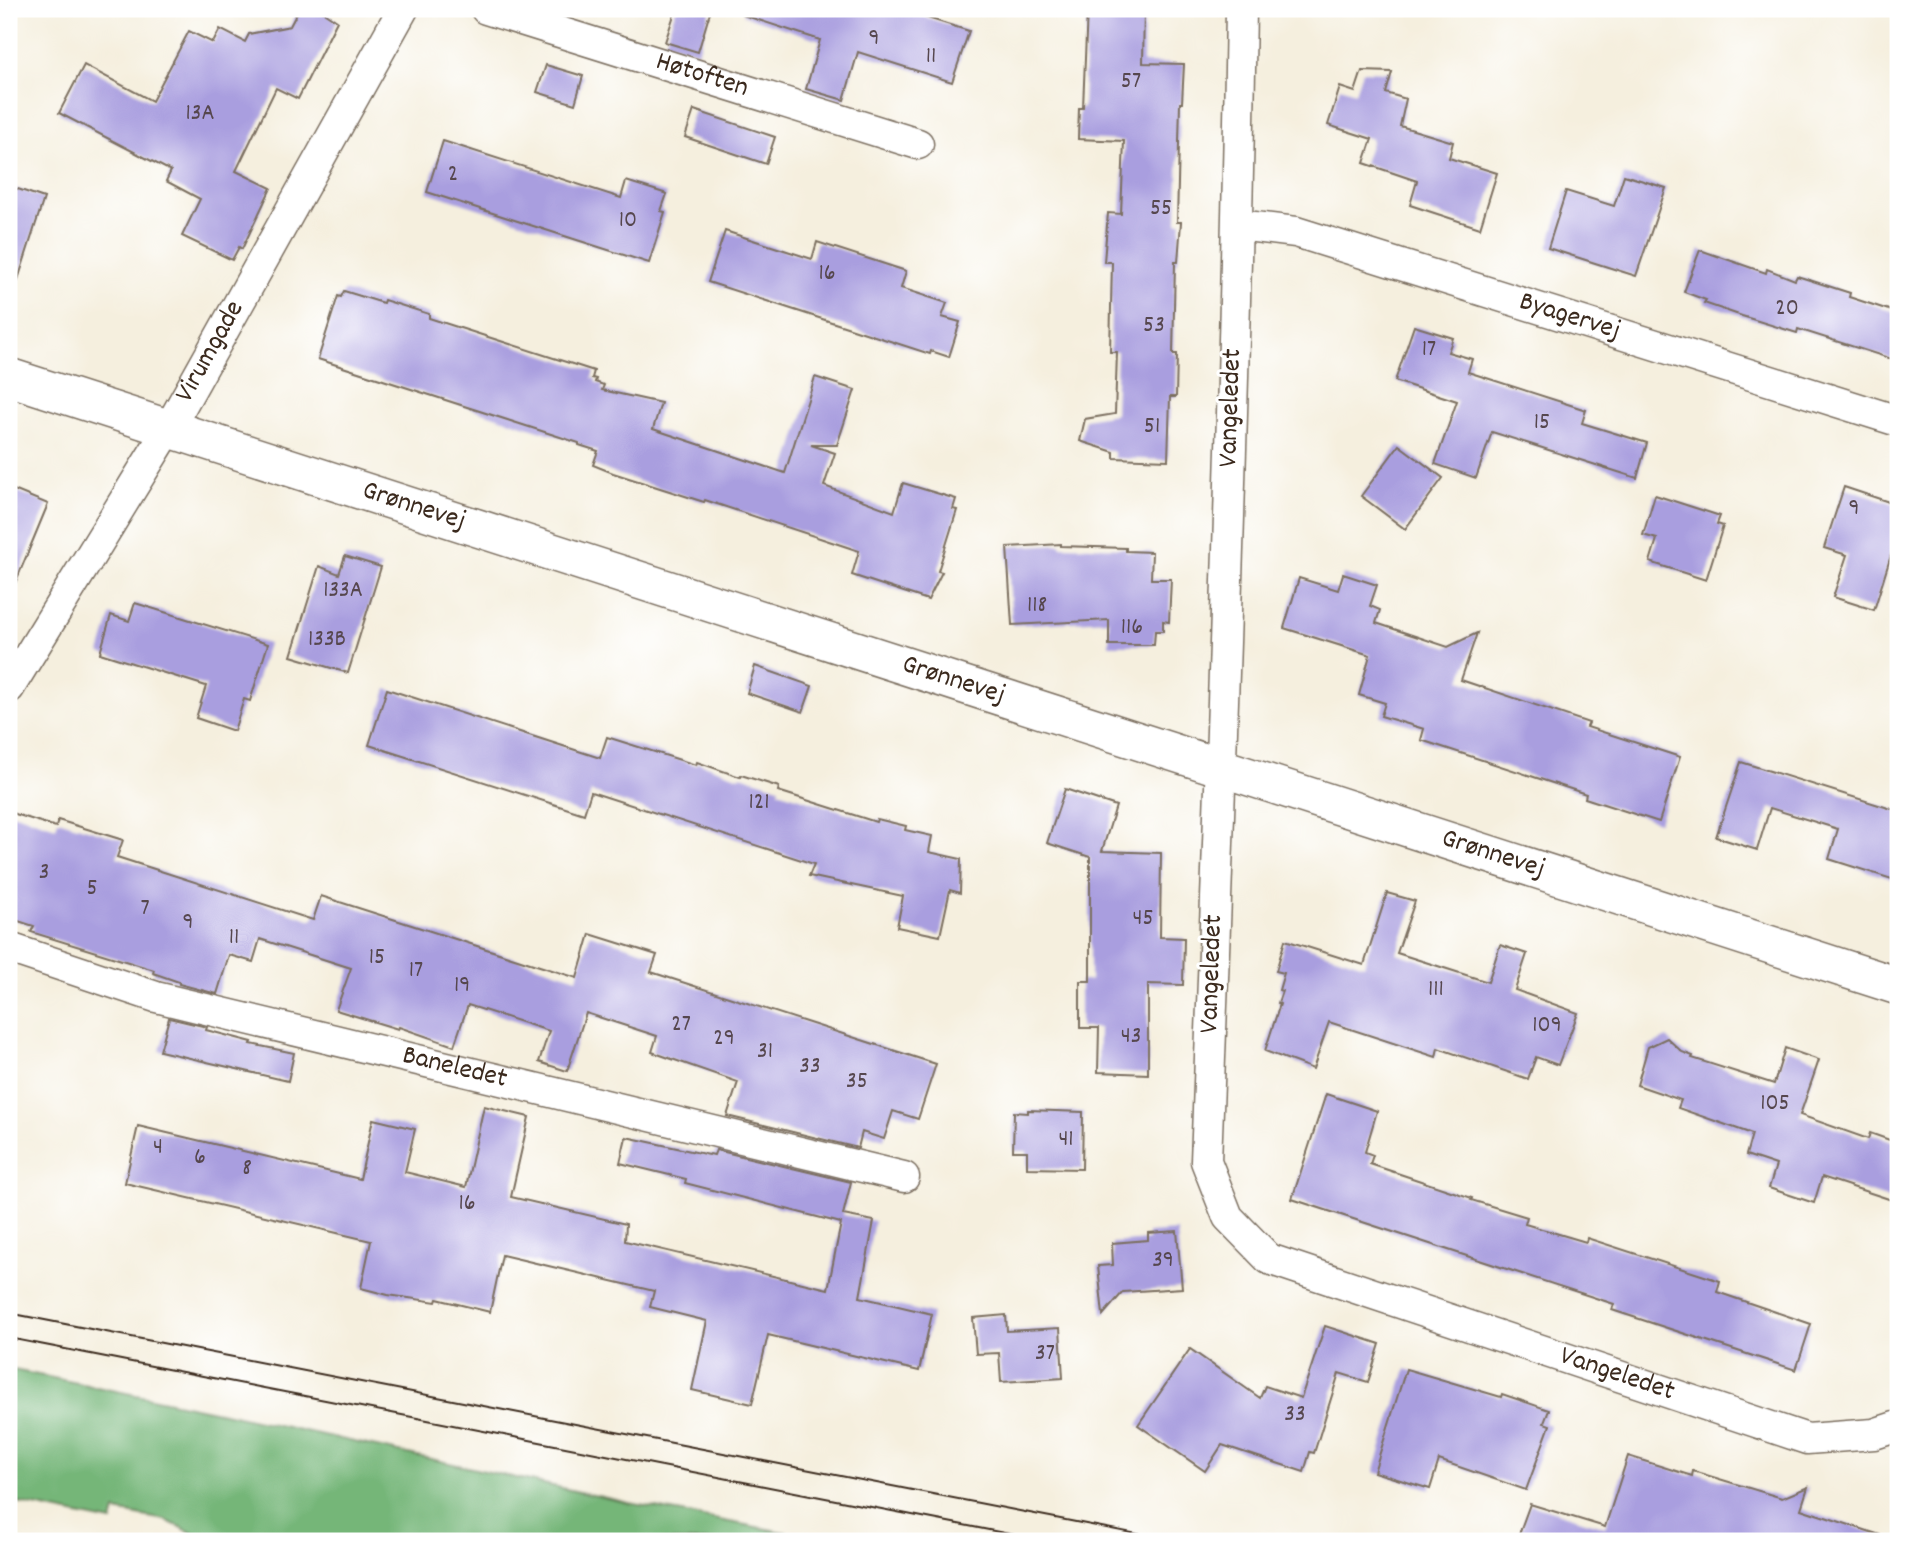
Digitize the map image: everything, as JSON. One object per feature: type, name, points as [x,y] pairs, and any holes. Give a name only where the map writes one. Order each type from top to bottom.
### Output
[{"type":"street","name":"Virumgade","points":[[9,688],[169,428],[403,9]]},
{"type":"street","name":"Høtoften","points":[[486,9],[918,144]]},
{"type":"street","name":"Vangeledet","points":[[1241,9],[1222,768],[1206,1161],[1228,1217],[1269,1259],[1808,1439],[1874,1434],[1898,1426]]},
{"type":"street","name":"Byagervej","points":[[1237,225],[1296,232],[1898,421]]},
{"type":"street","name":"Grønnevej","points":[[9,377],[1898,986]]},
{"type":"street","name":"Baneledet","points":[[9,948],[156,997],[904,1177]]},
{"type":"green space","points":[[9,1369],[224,1413],[629,1503],[831,1541],[210,1541],[165,1520],[115,1511],[112,1522],[9,1501]]},
{"type":"building","points":[[299,9],[319,9],[337,21],[298,99],[276,88],[236,171],[271,188],[242,249],[239,247],[232,260],[182,236],[200,199],[166,181],[171,171],[59,113],[84,65],[152,101],[189,31],[213,43],[220,29],[245,42],[249,34],[290,26]]},
{"type":"building","points":[[676,9],[711,9],[698,52],[665,42]]},
{"type":"building","points":[[744,9],[899,9],[969,31],[952,82],[858,52],[844,100],[806,89],[820,40],[743,15]]},
{"type":"building","points":[[1087,9],[1144,9],[1143,63],[1184,64],[1180,103],[1177,222],[1181,222],[1178,262],[1175,262],[1173,354],[1177,354],[1176,397],[1170,397],[1168,460],[1114,458],[1114,452],[1080,441],[1085,419],[1115,414],[1117,352],[1110,352],[1112,262],[1104,262],[1108,213],[1121,214],[1124,141],[1078,139],[1079,108],[1083,108]]},
{"type":"building","points":[[546,65],[583,76],[575,104],[537,92]]},
{"type":"building","points":[[1362,71],[1392,72],[1386,93],[1406,99],[1400,126],[1453,142],[1449,158],[1497,173],[1480,228],[1410,205],[1417,181],[1364,163],[1372,139],[1328,125],[1340,87],[1355,92]]},
{"type":"building","points":[[694,110],[775,137],[766,164],[685,137]]},
{"type":"building","points":[[443,141],[621,198],[626,181],[667,194],[661,211],[665,212],[649,263],[427,192]]},
{"type":"building","points":[[1624,175],[1666,188],[1636,276],[1548,248],[1566,191],[1614,206]]},
{"type":"building","points":[[9,186],[44,198],[15,289],[9,288]]},
{"type":"building","points":[[725,231],[812,259],[817,242],[906,271],[901,288],[947,303],[942,317],[960,322],[949,357],[931,351],[930,354],[708,282]]},
{"type":"building","points":[[1700,250],[1766,273],[1767,269],[1795,280],[1797,276],[1850,293],[1849,297],[1898,313],[1898,361],[1798,329],[1797,333],[1742,316],[1704,303],[1706,300],[1684,292]]},
{"type":"building","points":[[344,291],[429,314],[429,318],[594,371],[592,378],[604,385],[602,390],[661,403],[653,429],[785,473],[815,377],[855,390],[837,445],[811,445],[835,453],[824,486],[894,512],[903,483],[956,499],[953,509],[957,510],[938,571],[942,572],[928,600],[852,575],[859,551],[613,473],[593,465],[598,451],[579,443],[318,359],[338,296],[341,297]]},
{"type":"building","points":[[1414,326],[1453,338],[1448,352],[1472,359],[1468,372],[1586,410],[1582,423],[1647,443],[1637,478],[1492,432],[1476,478],[1435,464],[1457,401],[1395,381]]},
{"type":"building","points":[[1399,445],[1443,478],[1405,529],[1361,496]]},
{"type":"building","points":[[1844,487],[1898,505],[1898,554],[1892,552],[1874,610],[1833,597],[1847,555],[1824,548]]},
{"type":"building","points":[[9,488],[48,504],[9,598]]},
{"type":"building","points":[[1655,495],[1720,516],[1717,524],[1723,526],[1706,580],[1650,562],[1657,539],[1643,535]]},
{"type":"building","points":[[1061,544],[1152,552],[1151,579],[1171,579],[1169,622],[1163,621],[1163,631],[1155,631],[1154,645],[1109,645],[1109,620],[1012,625],[1007,547]]},
{"type":"building","points":[[345,556],[381,567],[348,673],[291,656],[319,566],[339,574]]},
{"type":"building","points":[[1343,574],[1377,585],[1370,606],[1380,610],[1376,623],[1448,647],[1477,633],[1461,680],[1589,723],[1587,727],[1680,757],[1659,822],[1585,798],[1586,794],[1421,740],[1424,729],[1381,716],[1385,703],[1359,695],[1370,655],[1284,628],[1299,578],[1338,590]]},
{"type":"building","points":[[135,603],[268,644],[250,701],[244,699],[234,731],[196,718],[206,686],[100,653],[111,615],[129,621]]},
{"type":"building","points":[[755,666],[812,686],[803,712],[747,693]]},
{"type":"building","points":[[387,689],[600,758],[607,737],[779,787],[778,791],[876,822],[877,819],[906,826],[905,830],[932,836],[929,852],[961,859],[960,893],[950,890],[940,936],[897,927],[903,896],[809,876],[814,864],[591,792],[584,814],[369,745]]},
{"type":"building","points":[[1741,762],[1898,811],[1898,881],[1829,859],[1838,829],[1770,808],[1757,850],[1716,837]]},
{"type":"building","points":[[1065,789],[1116,806],[1102,851],[1161,853],[1160,937],[1184,938],[1183,985],[1148,984],[1148,1074],[1098,1072],[1099,1028],[1080,1028],[1080,981],[1090,981],[1090,857],[1047,843]]},
{"type":"building","points":[[9,812],[56,827],[58,820],[123,840],[117,857],[313,920],[321,896],[577,978],[590,934],[657,955],[651,972],[936,1064],[918,1119],[893,1111],[884,1139],[862,1132],[858,1148],[727,1116],[738,1082],[652,1052],[657,1036],[586,1013],[567,1071],[539,1062],[549,1031],[468,1005],[454,1046],[399,1027],[398,1029],[336,1010],[351,968],[260,939],[253,962],[229,955],[217,994],[179,984],[153,973],[154,970],[31,932],[34,926],[9,918]]},
{"type":"building","points":[[1387,893],[1415,901],[1397,953],[1488,982],[1500,945],[1527,954],[1515,990],[1578,1013],[1558,1065],[1536,1057],[1528,1079],[1438,1048],[1436,1057],[1329,1022],[1313,1069],[1265,1051],[1280,1004],[1278,1003],[1282,991],[1279,990],[1284,973],[1276,971],[1285,940],[1364,965]]},
{"type":"building","points":[[169,1018],[207,1027],[206,1030],[252,1042],[251,1044],[294,1053],[288,1081],[160,1051]]},
{"type":"building","points":[[1667,1038],[1682,1052],[1693,1056],[1692,1058],[1774,1084],[1785,1048],[1819,1060],[1800,1115],[1868,1139],[1870,1133],[1898,1143],[1898,1202],[1822,1177],[1814,1203],[1769,1188],[1776,1165],[1746,1155],[1752,1134],[1678,1108],[1681,1100],[1637,1085],[1648,1047]]},
{"type":"building","points":[[1326,1094],[1377,1111],[1365,1152],[1373,1155],[1370,1164],[1527,1217],[1525,1224],[1586,1242],[1587,1238],[1720,1281],[1717,1292],[1811,1324],[1796,1370],[1612,1310],[1614,1304],[1292,1199]]},
{"type":"building","points":[[484,1106],[529,1117],[511,1197],[626,1224],[625,1241],[828,1289],[841,1223],[685,1183],[686,1179],[620,1163],[626,1137],[709,1155],[714,1155],[716,1150],[851,1182],[843,1215],[874,1221],[860,1297],[932,1314],[919,1371],[768,1335],[752,1404],[692,1390],[707,1321],[650,1307],[654,1291],[502,1255],[490,1312],[437,1299],[436,1302],[388,1295],[361,1288],[371,1241],[125,1183],[138,1126],[360,1179],[373,1119],[415,1129],[405,1172],[466,1187]]},
{"type":"building","points":[[1028,1110],[1083,1112],[1082,1169],[1027,1168],[1027,1151],[1013,1151],[1014,1112],[1028,1113]]},
{"type":"building","points":[[1177,1231],[1182,1288],[1123,1292],[1103,1315],[1098,1266],[1113,1265],[1112,1243],[1148,1240],[1148,1233]]},
{"type":"building","points":[[1006,1315],[1007,1331],[1060,1328],[1063,1378],[1001,1382],[999,1353],[976,1354],[973,1318]]},
{"type":"building","points":[[1325,1326],[1380,1344],[1368,1382],[1339,1373],[1314,1453],[1310,1452],[1304,1472],[1222,1445],[1205,1471],[1138,1425],[1190,1349],[1260,1398],[1265,1386],[1301,1398]]},
{"type":"building","points":[[1406,1369],[1501,1397],[1502,1394],[1549,1410],[1544,1423],[1550,1425],[1526,1490],[1439,1460],[1430,1489],[1374,1472]]},
{"type":"building","points":[[1628,1456],[1692,1476],[1693,1471],[1782,1498],[1808,1487],[1801,1509],[1880,1535],[1879,1541],[1539,1541],[1519,1534],[1530,1504],[1605,1527]]},
{"type":"tram line","points":[[9,1313],[1173,1541]]},
{"type":"tram line","points":[[9,1338],[1045,1541]]}]
